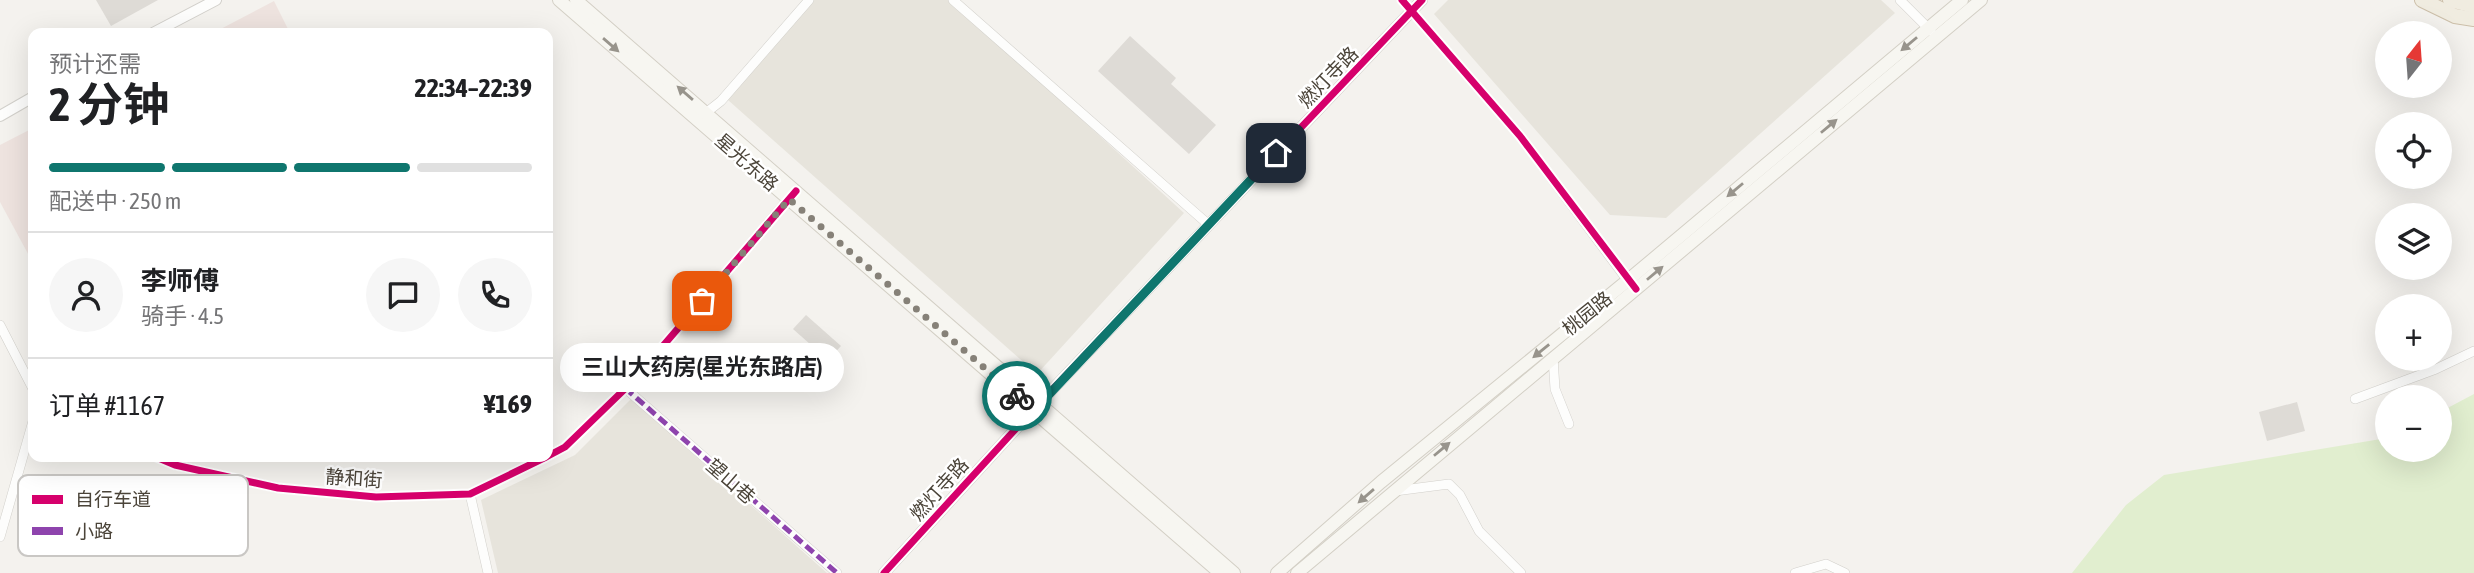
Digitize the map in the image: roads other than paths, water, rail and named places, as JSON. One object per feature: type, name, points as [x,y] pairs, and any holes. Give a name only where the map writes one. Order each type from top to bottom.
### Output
[{"type":"highway","points":[[2422,0],[2455,16],[2474,19]]},
{"type":"highway","points":[[2450,0],[2474,6]]},
{"type":"main road","name":"星光东路","points":[[559,0],[793,195],[1037,407],[1234,573]]},
{"type":"main road","name":"星光东路","points":[[576,0],[707,112],[793,195]]},
{"type":"main road","name":"桃园路","points":[[1278,573],[1391,474],[1632,285],[1932,32],[1962,0]]},
{"type":"main road","points":[[1932,32],[1981,0]]},
{"type":"main road","points":[[1297,573],[1553,357],[1632,285]]},
{"type":"main road","name":"星光东路","points":[[1037,407],[1220,573]]},
{"type":"street","points":[[163,28],[216,0]]},
{"type":"street","points":[[707,112],[722,101],[809,0]]},
{"type":"street","points":[[953,0],[1209,225]]},
{"type":"street","points":[[1402,0],[1413,9],[1520,136],[1632,285]]},
{"type":"street","name":"燃灯寺路","points":[[884,573],[1422,0]]},
{"type":"street","points":[[1900,0],[1932,32]]},
{"type":"street","points":[[0,116],[28,100]]},
{"type":"street","name":"静和街","points":[[553,453],[565,447],[625,388],[793,195]]},
{"type":"street","points":[[0,324],[28,379]]},
{"type":"street","points":[[2355,399],[2436,369],[2474,351]]},
{"type":"street","points":[[1553,357],[1558,402],[1569,424]]},
{"type":"street","name":"望山巷","points":[[625,388],[837,573]]},
{"type":"street","points":[[0,537],[28,439]]},
{"type":"street","name":"静和街","points":[[168,462],[220,475]]},
{"type":"street","name":"静和街","points":[[248,481],[278,488],[376,497],[470,494],[535,462]]},
{"type":"street","points":[[1390,492],[1449,484],[1460,495],[1479,531],[1521,573]]},
{"type":"street","points":[[470,494],[488,573]]},
{"type":"street","points":[[1795,573],[1826,564],[1845,573]]},
{"type":"place","name":"三山大药房(星光东路店)","points":[[702,301]]}]
